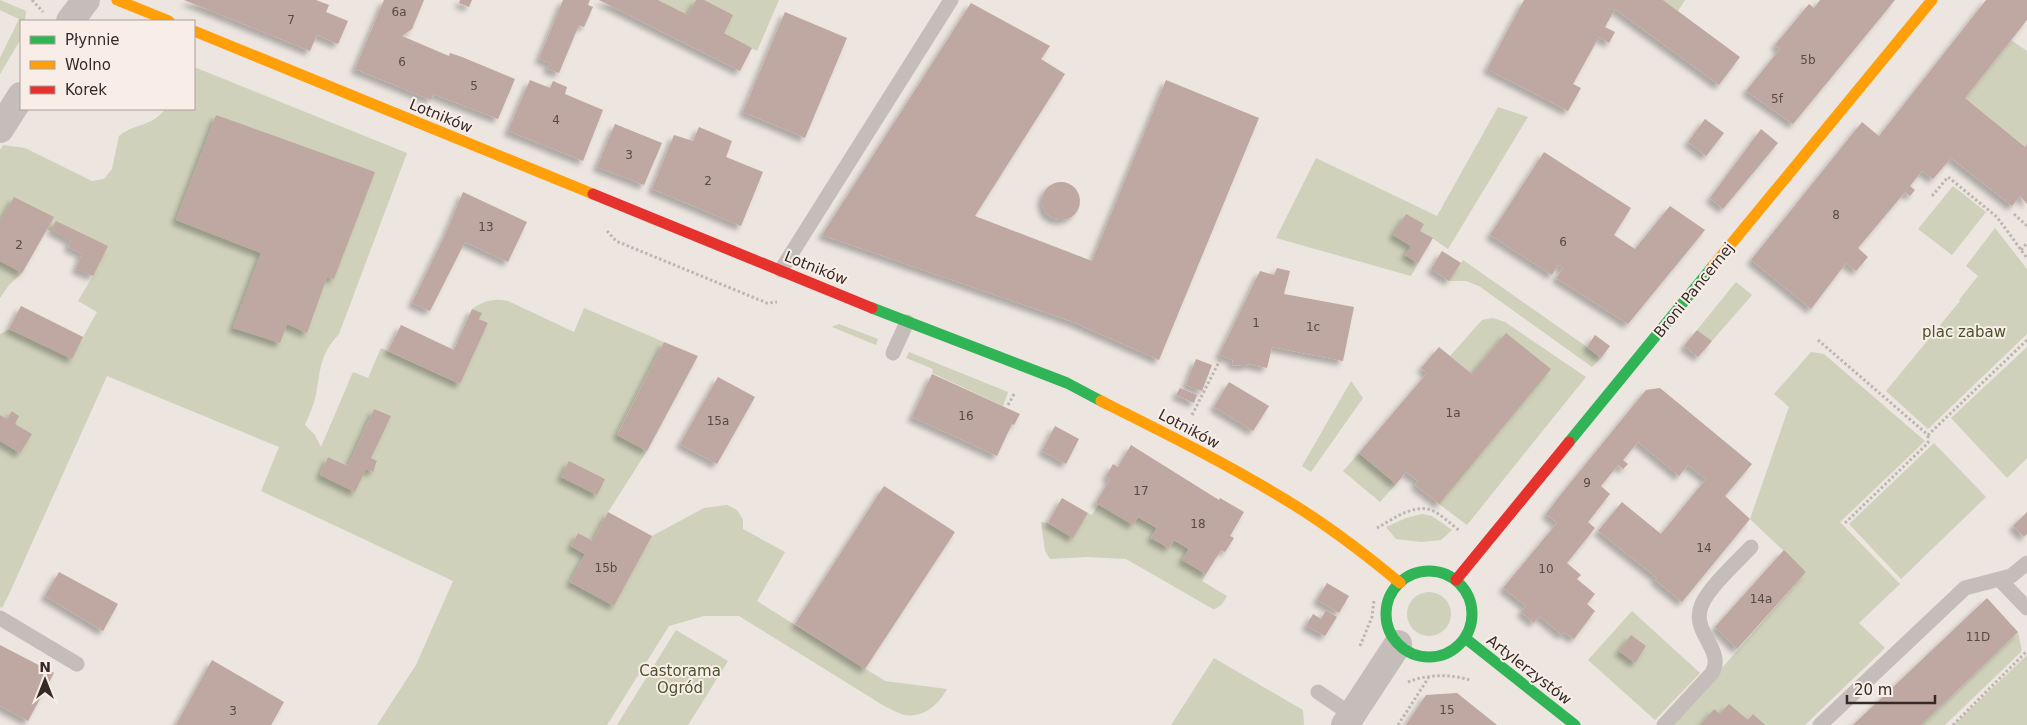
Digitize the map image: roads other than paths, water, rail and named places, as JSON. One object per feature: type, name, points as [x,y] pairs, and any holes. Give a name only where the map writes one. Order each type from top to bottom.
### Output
[{"type":"street","points":[[58,20],[86,0]]},
{"type":"street","points":[[118,0],[167,20]]},
{"type":"street","name":"Broni Pancernej","points":[[1456,580],[1932,0]]},
{"type":"street","name":"Lotników","points":[[195,31],[908,322],[1067,383],[1211,457],[1287,500],[1359,549],[1400,583]]},
{"type":"street","points":[[0,129],[20,98]]},
{"type":"street","points":[[1434,571],[1456,580],[1465,589],[1472,607],[1470,626],[1465,638],[1456,647],[1434,657],[1415,654],[1398,644],[1391,633],[1387,621],[1387,607],[1391,594],[1400,583],[1410,576],[1421,572],[1434,571]]},
{"type":"street","name":"Artylerzystów","points":[[1465,638],[1575,725]]},
{"type":"street","points":[[1348,720],[1398,644]]},
{"type":"lane","points":[[781,270],[951,0]]},
{"type":"lane","points":[[892,352],[908,322]]},
{"type":"lane","points":[[1664,725],[1712,673],[1715,667],[1717,660],[1700,626],[1699,613],[1702,603],[1711,590],[1751,547]]},
{"type":"lane","points":[[1820,725],[1965,588],[2011,576],[2027,563]]},
{"type":"lane","points":[[2000,580],[2027,608]]},
{"type":"lane","points":[[0,618],[77,664]]},
{"type":"lane","points":[[1318,692],[1348,720]]},
{"type":"park label","name":"plac zabaw","points":[[1964,332]]},
{"type":"park label","name":"Castorama Ogród","points":[[680,680]]}]
